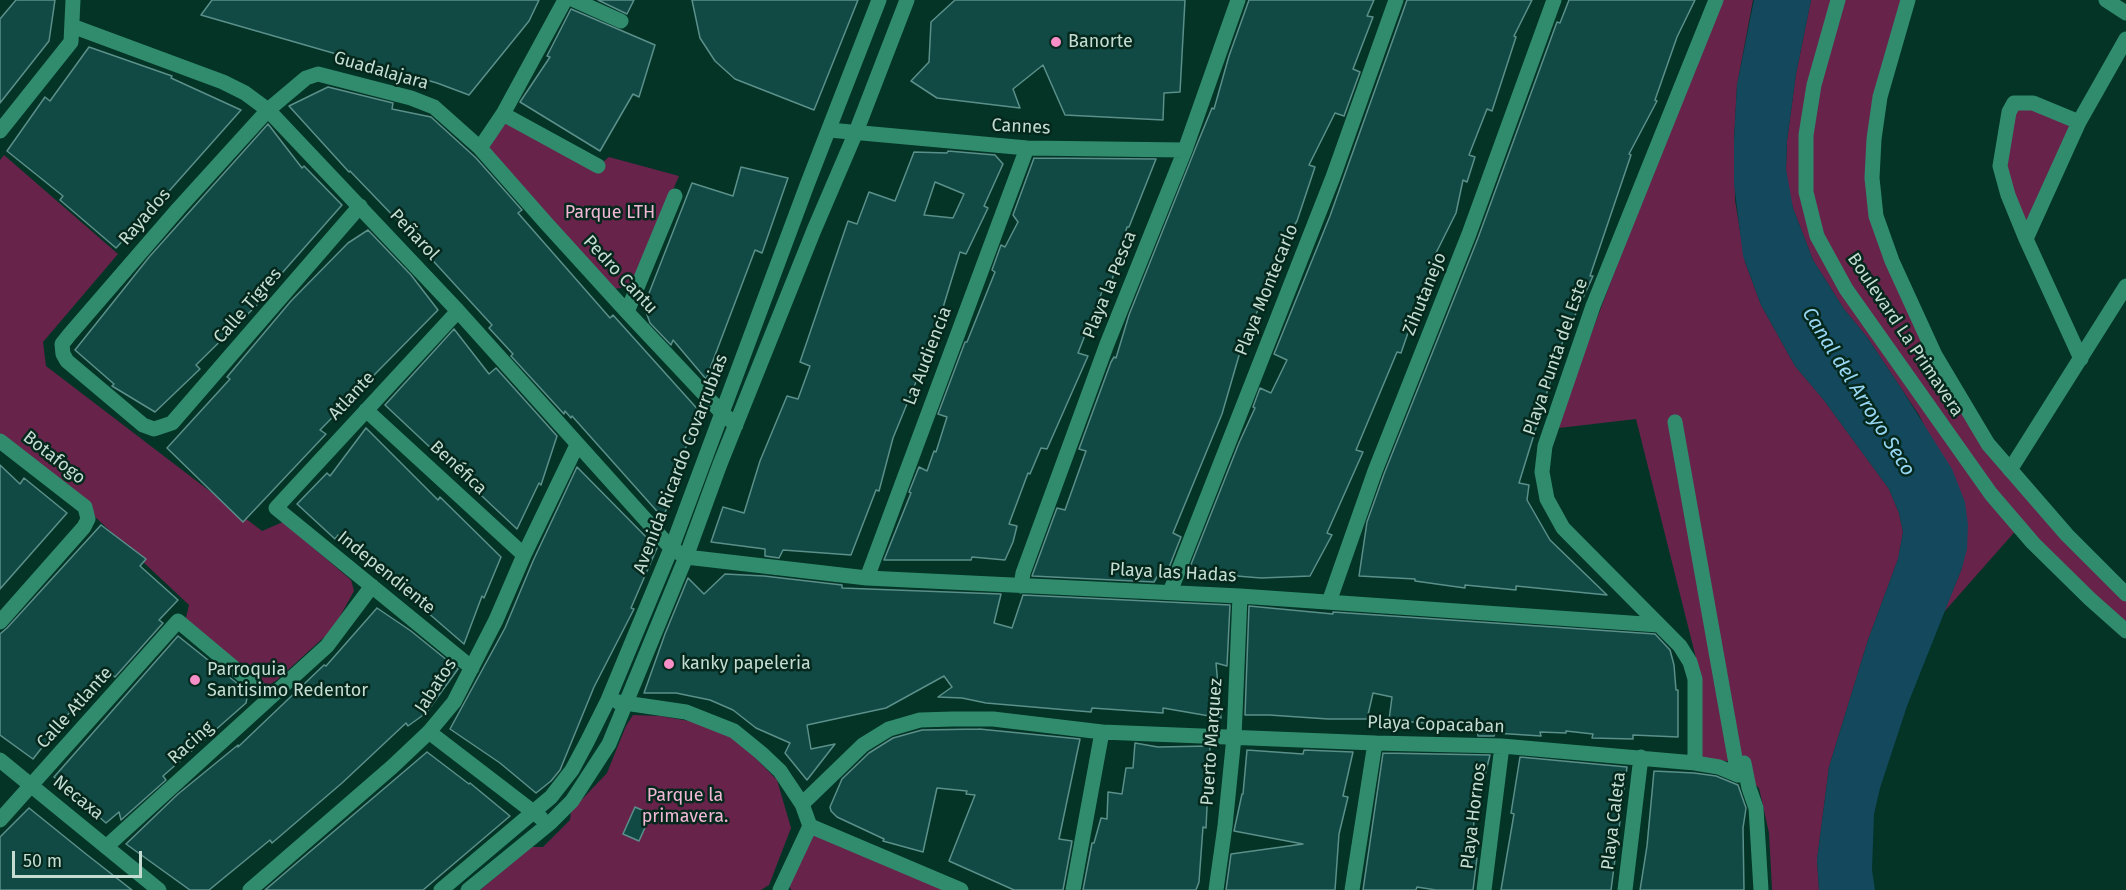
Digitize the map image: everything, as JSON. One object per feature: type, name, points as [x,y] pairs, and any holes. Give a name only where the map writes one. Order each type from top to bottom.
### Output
[{"type":"street","points":[[0,130],[71,42],[73,0]]},
{"type":"street","points":[[480,148],[503,114],[565,0]]},
{"type":"street","points":[[574,0],[621,21]]},
{"type":"street","name":"Avenida Ricardo Covarrubias","points":[[441,890],[550,797],[572,770],[608,700],[671,548],[879,0]]},
{"type":"street","name":"Avenida Ricardo Covarrubias","points":[[468,890],[550,824],[577,794],[609,744],[686,557],[736,425],[856,132],[907,0]]},
{"type":"street","name":"Playa la Pesca","points":[[1021,586],[1023,573],[1107,344],[1185,150],[1238,0]]},
{"type":"street","name":"Playa Montecarlo","points":[[1170,592],[1333,177],[1396,0]]},
{"type":"street","name":"Zihutanejo","points":[[1329,602],[1376,471],[1469,234],[1554,0]]},
{"type":"street","name":"Playa Punta del Este","points":[[1695,763],[1695,679],[1690,662],[1680,646],[1563,528],[1547,499],[1542,472],[1545,446],[1593,306],[1716,0]]},
{"type":"street","name":"Boulevard La Primavera","points":[[1838,0],[1814,85],[1806,135],[1806,192],[1817,236],[1846,290],[1992,494],[2033,543],[2126,631]]},
{"type":"street","name":"Boulevard La Primavera","points":[[1908,0],[1880,97],[1874,139],[1872,178],[1876,216],[1892,261],[1935,355],[1988,444],[2067,535],[2126,595]]},
{"type":"street","points":[[2106,0],[2126,13]]},
{"type":"street","name":"Peñarol","points":[[72,26],[223,82],[245,93],[268,110],[458,311],[671,548]]},
{"type":"street","points":[[2026,239],[2079,122],[2126,39]]},
{"type":"street","name":"Guadalajara","points":[[268,110],[306,78],[318,74],[411,98],[434,107],[480,148]]},
{"type":"street","points":[[2079,122],[2033,103],[2014,103],[2009,111],[2000,166],[2026,239],[2081,359]]},
{"type":"street","name":"Rayados","points":[[162,428],[154,429],[143,425],[67,361],[63,354],[62,344],[179,208],[268,110]]},
{"type":"street","points":[[503,114],[598,166]]},
{"type":"street","name":"Cannes","points":[[829,130],[1027,148],[1185,150]]},
{"type":"street","name":"Pedro Cantu","points":[[480,148],[627,312],[736,425]]},
{"type":"street","name":"La Audiencia","points":[[867,578],[1027,148]]},
{"type":"street","points":[[627,312],[675,196]]},
{"type":"street","name":"Calle Tigres","points":[[162,428],[172,423],[360,206]]},
{"type":"street","points":[[2010,470],[2126,286]]},
{"type":"street","name":"Atlante","points":[[276,508],[458,311]]},
{"type":"street","name":"Benéfica","points":[[366,410],[524,555]]},
{"type":"street","name":"Playa Copacaban","points":[[802,804],[863,745],[888,729],[920,720],[993,719],[1102,732],[1502,746],[1695,763],[1719,767],[1738,775],[1675,422],[1749,788],[1756,808],[1761,890]]},
{"type":"street","name":"Botafogo","points":[[0,441],[85,507],[88,519],[84,527],[0,622]]},
{"type":"street","name":"Jabatos","points":[[250,890],[429,732],[454,702],[577,445]]},
{"type":"street","name":"Independiente","points":[[276,508],[472,668]]},
{"type":"street","points":[[671,548],[686,557]]},
{"type":"street","name":"Playa las Hadas","points":[[686,557],[867,578],[1240,596],[1659,625]]},
{"type":"street","name":"Racing","points":[[106,847],[327,646],[372,586]]},
{"type":"street","points":[[2110,615],[2126,595]]},
{"type":"street","name":"Puerto Marquez","points":[[1216,890],[1234,737],[1240,596]]},
{"type":"street","name":"Calle Atlante","points":[[0,820],[178,621],[270,698]]},
{"type":"street","points":[[608,700],[686,712],[734,731],[780,771],[802,804],[810,826],[780,890]]},
{"type":"street","points":[[429,732],[550,824]]},
{"type":"street","points":[[1072,890],[1102,732]]},
{"type":"street","points":[[1352,890],[1375,743]]},
{"type":"street","name":"Playa Hornos","points":[[1484,890],[1502,746]]},
{"type":"street","name":"Playa Caleta","points":[[1625,890],[1641,757]]},
{"type":"street","name":"Necaxa","points":[[0,760],[159,890]]},
{"type":"street","points":[[810,826],[961,890]]},
{"type":"green space","points":[[1717,0],[1753,0],[1737,85],[1734,140],[1735,200],[1745,262],[1761,305],[1795,366],[1823,399],[1889,489],[1899,513],[1903,532],[1898,559],[1868,640],[1829,767],[1817,860],[1819,890],[1772,890],[1769,833],[1759,788],[1727,761],[1701,759],[1697,662],[1636,419],[1559,428],[1570,390]]},
{"type":"green space","points":[[1811,0],[1908,0],[1890,57],[1872,178],[1892,261],[1988,444],[2126,594],[2126,631],[2019,527],[1944,612],[1962,568],[1931,439],[1919,415],[1867,337],[1844,309],[1813,260],[1793,208],[1788,188],[1787,141],[1796,74]]},
{"type":"green space","points":[[2014,103],[2079,122],[2026,239],[2001,174]]},
{"type":"green space","name":"Parque LTH","points":[[503,114],[598,166],[609,157],[679,176],[631,287],[612,289],[480,148]]},
{"type":"green space","points":[[4,155],[118,254],[43,342],[46,366],[262,531],[283,522],[351,580],[354,591],[333,629],[269,685],[258,680],[185,622],[189,605],[92,514],[0,439],[0,160]]},
{"type":"green space","name":"Parque la primavera.","points":[[633,715],[660,716],[701,723],[734,736],[777,780],[791,828],[769,885],[761,890],[480,890],[531,847],[543,847],[570,820],[571,811],[607,773],[626,726]]},
{"type":"green space","points":[[816,834],[950,890],[791,890],[789,885]]},
{"type":"water","name":"Canal del Arroyo Seco","points":[[1754,0],[1811,0],[1796,74],[1787,141],[1786,169],[1793,208],[1813,260],[1844,309],[1867,337],[1901,388],[1952,469],[1965,502],[1968,525],[1967,549],[1962,568],[1907,706],[1880,788],[1874,814],[1872,870],[1875,890],[1819,890],[1817,860],[1829,767],[1868,640],[1898,559],[1903,532],[1899,513],[1889,489],[1823,399],[1795,366],[1761,305],[1743,256],[1734,184],[1734,140],[1737,85]]},
{"type":"building","points":[[16,0],[55,0],[49,41],[0,103],[0,19]]},
{"type":"building","points":[[212,0],[539,0],[529,21],[469,95],[437,83],[201,15]]},
{"type":"building","points":[[598,0],[634,0],[627,14]]},
{"type":"building","points":[[692,0],[858,0],[814,110],[735,79],[715,61],[700,38]]},
{"type":"building","name":"Banorte","points":[[955,0],[1185,0],[1180,92],[1164,93],[1163,120],[1065,115],[1043,65],[1013,89],[1020,108],[937,98],[911,81],[929,62],[931,22]]},
{"type":"building","points":[[1249,0],[1374,0],[1367,16],[1373,17],[1353,69],[1360,72],[1344,116],[1335,113],[1309,165],[1315,167],[1297,221],[1263,284],[1268,286],[1240,352],[1222,414],[1173,533],[1181,537],[1168,570],[1161,570],[1154,582],[1032,576],[1057,508],[1065,510],[1086,451],[1079,449],[1111,362],[1114,357],[1116,358],[1129,315],[1212,108],[1214,109],[1229,56]]},
{"type":"building","points":[[1407,0],[1532,0],[1514,36],[1516,37],[1492,111],[1487,109],[1469,155],[1475,157],[1467,182],[1463,180],[1456,213],[1435,255],[1401,353],[1397,352],[1356,450],[1363,452],[1327,533],[1332,535],[1310,576],[1261,578],[1188,572],[1255,408],[1253,407],[1260,388],[1271,393],[1287,360],[1274,354],[1330,216]]},
{"type":"building","points":[[1569,0],[1695,0],[1677,37],[1655,100],[1657,101],[1629,154],[1631,155],[1590,276],[1593,276],[1572,322],[1569,321],[1519,483],[1529,485],[1527,500],[1550,540],[1607,595],[1516,586],[1516,590],[1465,585],[1465,588],[1415,581],[1415,579],[1359,576],[1367,522],[1384,474],[1478,238],[1557,22],[1560,23]]},
{"type":"building","points":[[571,9],[655,45],[639,97],[633,94],[600,151],[520,102],[550,57],[547,56]]},
{"type":"building","points":[[89,47],[172,76],[171,78],[241,110],[116,248],[60,200],[63,196],[7,151],[45,97],[50,101]]},
{"type":"building","points":[[328,87],[393,103],[392,109],[431,117],[476,158],[522,210],[518,213],[610,318],[613,315],[701,413],[683,454],[686,457],[663,518],[572,416],[571,418],[565,411],[564,414],[511,356],[513,354],[489,328],[492,325],[425,252],[426,250],[349,172],[289,106]]},
{"type":"building","points":[[268,124],[302,168],[304,166],[342,205],[260,298],[262,300],[196,365],[200,369],[155,412],[112,386],[114,384],[75,350],[150,256]]},
{"type":"building","points":[[948,151],[995,155],[1003,164],[984,206],[988,208],[966,254],[960,252],[931,347],[927,346],[914,376],[918,377],[893,438],[879,491],[876,490],[851,555],[783,550],[779,558],[765,556],[765,549],[711,542],[723,507],[744,513],[760,461],[787,396],[798,399],[810,366],[800,362],[848,221],[857,224],[869,192],[895,201],[914,152],[947,153]],"holes":[[[935,182],[964,194],[953,218],[924,215]]]},
{"type":"building","points":[[1034,158],[1156,159],[1129,227],[1127,227],[1112,280],[1107,279],[1078,353],[1088,356],[1047,449],[1041,448],[1030,474],[1028,473],[1009,524],[1017,526],[1005,560],[972,557],[971,560],[884,560],[919,467],[927,471],[934,451],[936,452],[947,417],[938,414],[995,272],[992,270],[1001,245],[1005,247],[1018,222],[1013,215]]},
{"type":"building","points":[[741,167],[788,178],[762,253],[755,250],[706,379],[673,340],[671,345],[650,323],[644,306],[692,183],[733,196]]},
{"type":"building","points":[[368,230],[411,275],[438,310],[320,430],[326,434],[243,522],[167,448],[230,379],[227,377],[291,301],[348,243]]},
{"type":"building","points":[[454,329],[489,374],[496,368],[557,436],[541,485],[539,483],[517,529],[385,405]]},
{"type":"building","points":[[366,428],[438,500],[440,497],[501,557],[484,598],[482,596],[464,644],[338,535],[335,539],[297,504],[327,473],[330,476]]},
{"type":"building","points":[[0,465],[20,484],[24,478],[67,513],[0,589]]},
{"type":"building","points":[[577,467],[657,548],[631,608],[634,609],[594,687],[560,770],[536,793],[500,763],[450,729],[505,628]]},
{"type":"building","points":[[101,525],[146,559],[140,566],[178,600],[159,620],[163,623],[115,677],[108,672],[69,711],[33,759],[0,735],[0,634]]},
{"type":"building","points":[[725,574],[842,585],[842,588],[1001,594],[994,623],[1012,628],[1023,595],[1230,605],[1227,666],[1216,663],[1221,718],[1163,708],[1163,713],[1092,708],[1091,712],[938,697],[952,687],[944,676],[886,708],[807,725],[811,749],[835,744],[807,780],[785,753],[790,743],[756,728],[733,710],[710,700],[676,693],[644,693],[688,578],[704,594]]},
{"type":"building","points":[[1249,606],[1333,614],[1333,612],[1655,634],[1670,650],[1674,665],[1676,690],[1678,690],[1678,737],[1633,735],[1633,739],[1592,738],[1593,734],[1566,731],[1566,733],[1540,732],[1541,736],[1495,733],[1494,736],[1478,736],[1476,724],[1436,724],[1389,720],[1392,697],[1373,693],[1367,719],[1245,715]]},
{"type":"building","points":[[377,608],[411,631],[458,669],[426,713],[408,726],[406,723],[342,783],[272,843],[270,840],[209,890],[190,890],[126,844],[178,794],[238,745],[238,747],[324,665],[326,666]]},
{"type":"building","points":[[178,636],[248,692],[246,703],[163,776],[166,780],[121,820],[119,812],[106,823],[54,777]]},
{"type":"building","points":[[979,729],[1080,739],[1059,839],[1072,841],[1063,890],[1014,890],[949,861],[975,795],[966,794],[967,791],[937,788],[923,852],[883,841],[884,839],[837,817],[831,811],[830,807],[842,779],[869,753],[893,738],[922,730]]},
{"type":"building","points":[[1135,743],[1158,747],[1210,746],[1206,828],[1203,827],[1199,882],[1196,890],[1083,890],[1092,843],[1094,843],[1101,818],[1107,819],[1108,792],[1122,794],[1126,768],[1133,768]]},
{"type":"building","points":[[1247,750],[1303,754],[1304,750],[1353,752],[1343,796],[1348,797],[1339,834],[1335,890],[1226,890],[1231,854],[1303,844],[1234,831],[1243,794]]},
{"type":"building","points":[[427,752],[510,816],[423,890],[265,890]]},
{"type":"building","points":[[1383,753],[1490,755],[1474,819],[1472,858],[1477,858],[1473,890],[1436,890],[1417,887],[1416,890],[1363,890]]},
{"type":"building","points":[[1520,757],[1627,767],[1611,890],[1501,890],[1514,814],[1511,813]]},
{"type":"building","points":[[1654,771],[1716,776],[1738,785],[1746,808],[1743,828],[1744,890],[1640,890],[1647,846]]},
{"type":"building","points":[[635,807],[651,814],[639,841],[623,834]]},
{"type":"building","points":[[29,808],[132,890],[0,890],[0,837]]},
{"type":"place","name":"Banorte","points":[[1056,42]]},
{"type":"place","name":"kanky papeleria","points":[[669,664]]},
{"type":"place","name":"Parroquia Santisimo Redentor","points":[[195,680]]}]
